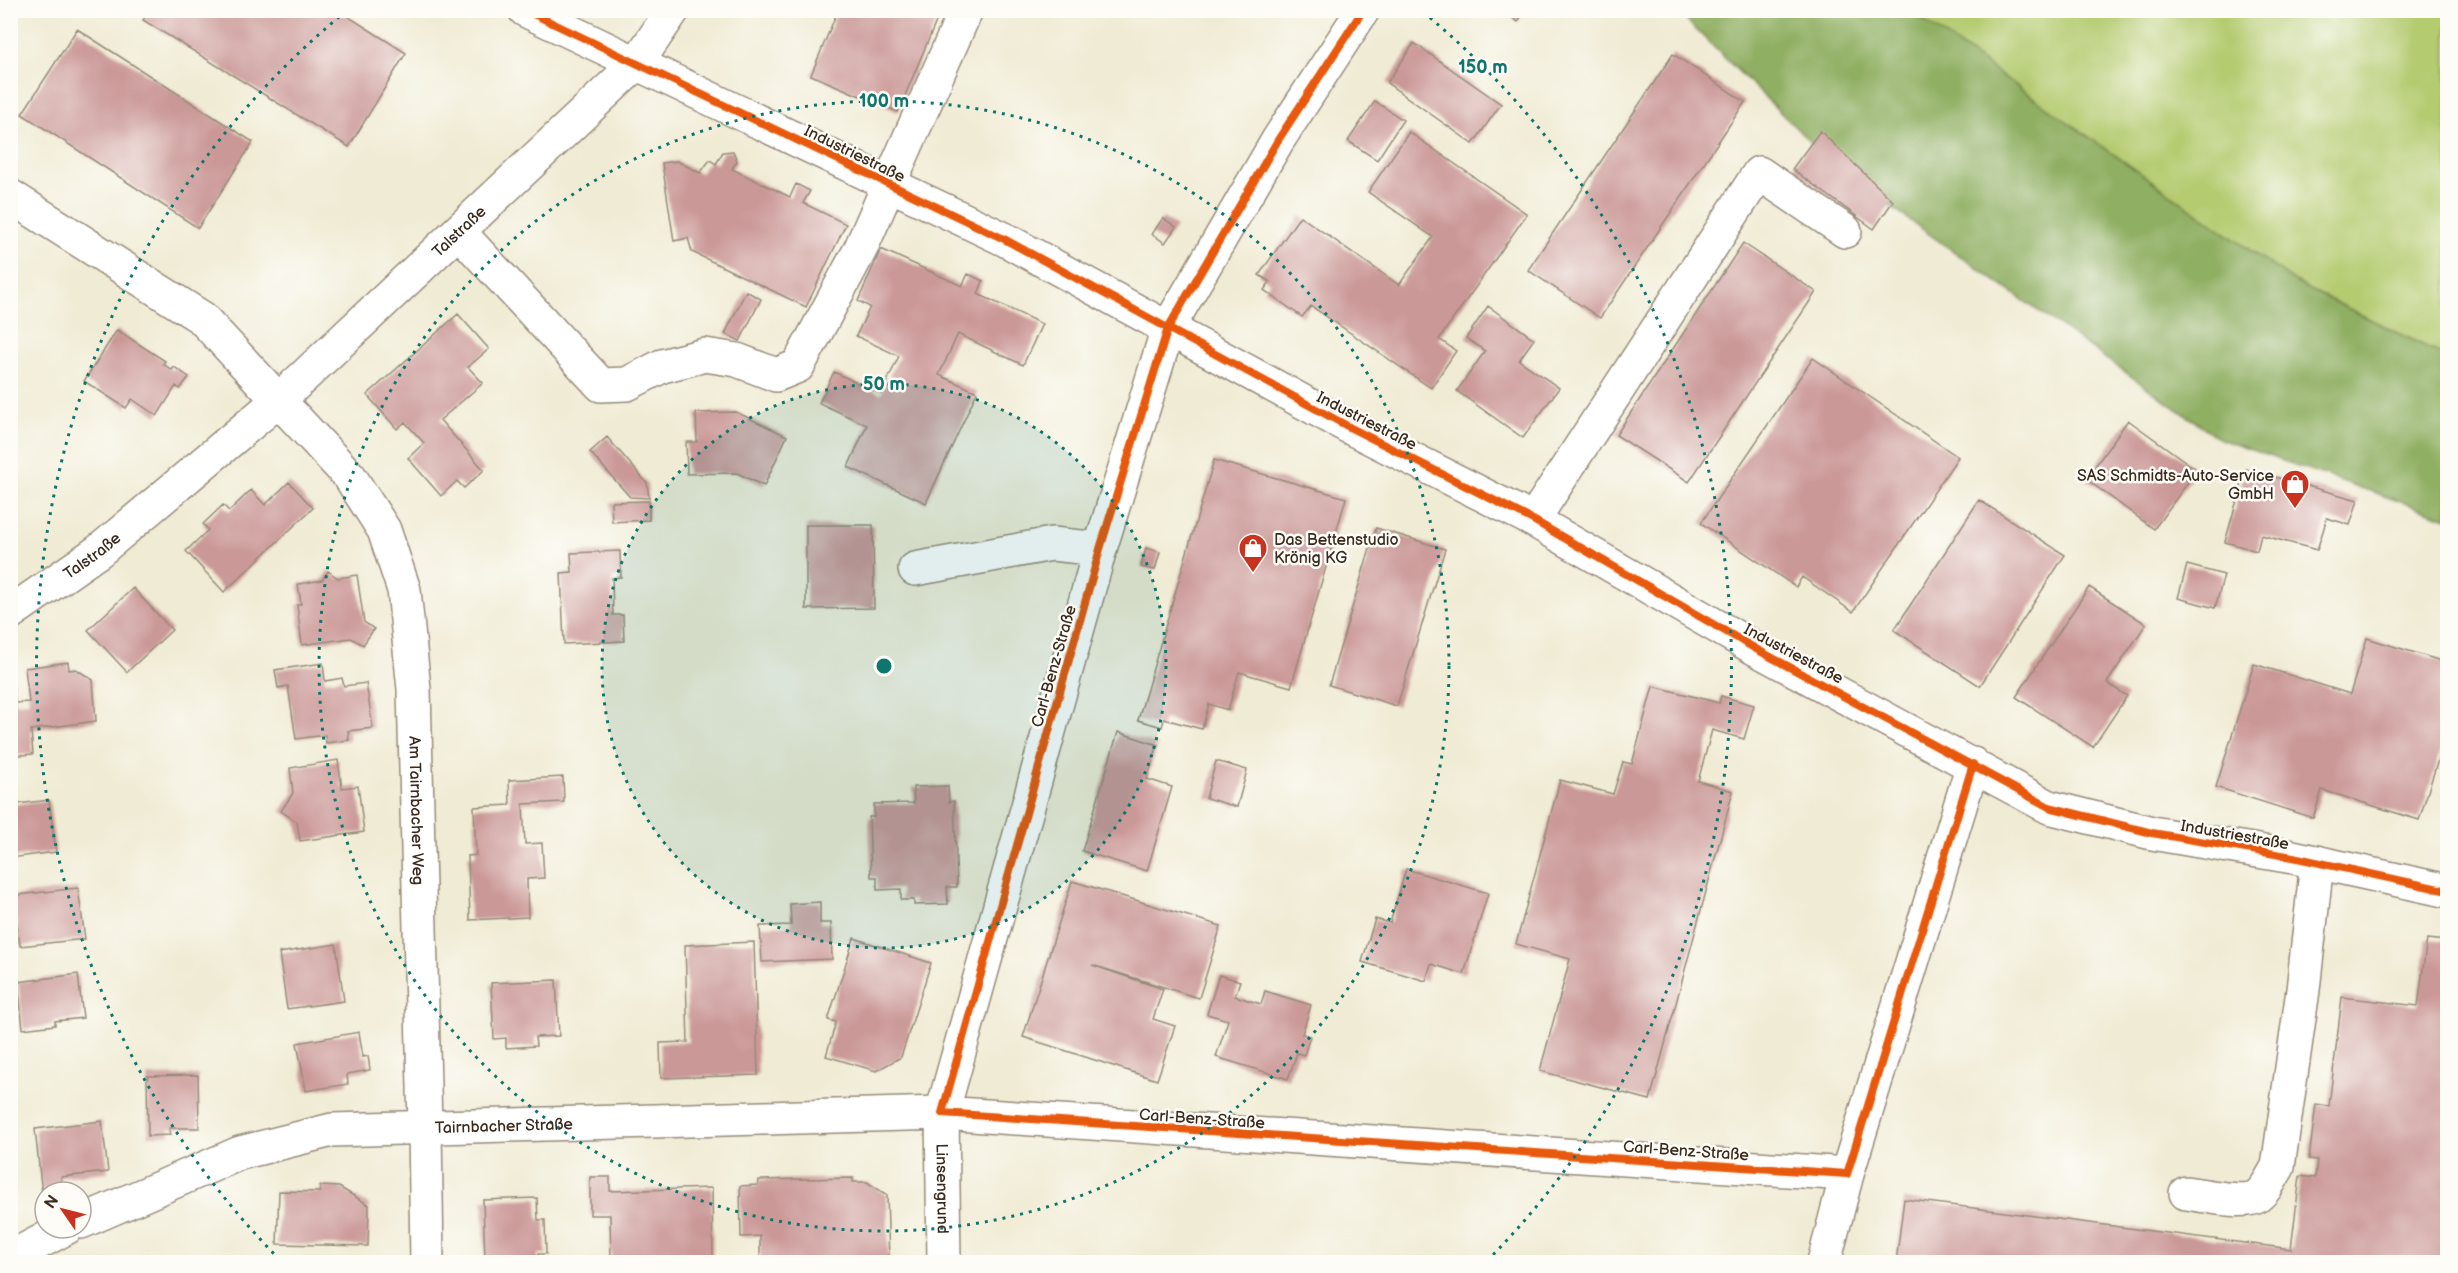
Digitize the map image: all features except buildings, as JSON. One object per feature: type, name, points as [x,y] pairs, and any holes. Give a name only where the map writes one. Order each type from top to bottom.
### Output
[{"type":"street","name":"Industriestraße","points":[[525,10],[1004,239],[1351,429],[1533,520],[1756,649],[2049,807],[2152,833],[2317,862],[2448,891]]},
{"type":"street","name":"Talstraße","points":[[10,613],[99,551],[280,399],[637,63],[673,10]]},
{"type":"street","points":[[459,232],[601,385],[627,384],[662,366],[705,355],[737,360],[776,375],[798,366],[860,250],[966,10]]},
{"type":"street","points":[[1168,328],[1278,140],[1363,10]]},
{"type":"street","points":[[1533,520],[1759,173],[1845,231]]},
{"type":"street","points":[[10,196],[202,318],[280,399]]},
{"type":"street","name":"Carl-Benz-Straße","points":[[1168,328],[1100,549],[942,1113],[1847,1174]]},
{"type":"street","name":"Am Tairnbacher Weg","points":[[280,399],[350,477],[384,530],[404,590],[414,689],[427,1263]]},
{"type":"street","points":[[915,569],[1052,544],[1100,549]]},
{"type":"street","points":[[1824,1263],[1847,1174],[1973,764]]},
{"type":"street","points":[[2186,1193],[2243,1199],[2256,1197],[2278,1167],[2303,990],[2317,862]]},
{"type":"street","name":"Tairnbacher Straße","points":[[93,1216],[240,1153],[332,1130],[942,1113]]},
{"type":"street","name":"Linsengrund","points":[[942,1113],[944,1263]]},
{"type":"street","points":[[10,1258],[44,1240]]},
{"type":"green space","points":[[1677,11],[1910,11],[2298,284],[2447,357],[2447,518],[2220,439],[1841,172]]},
{"type":"green space","points":[[1910,11],[2447,11],[2447,357],[2298,284]]},
{"type":"cycle path","points":[[525,10],[1004,239],[1351,428],[1533,520],[1756,649],[2049,807],[2152,833],[2293,857],[2448,891]]},
{"type":"cycle path","points":[[1363,10],[1278,140],[1168,328],[1100,549],[942,1113],[1847,1174],[1973,764]]},
{"type":"place","name":"SAS Schmidts-Auto-Service GmbH","points":[[2295,510]]},
{"type":"place","name":"Das Bettenstudio Krönig KG","points":[[1253,574]]}]
